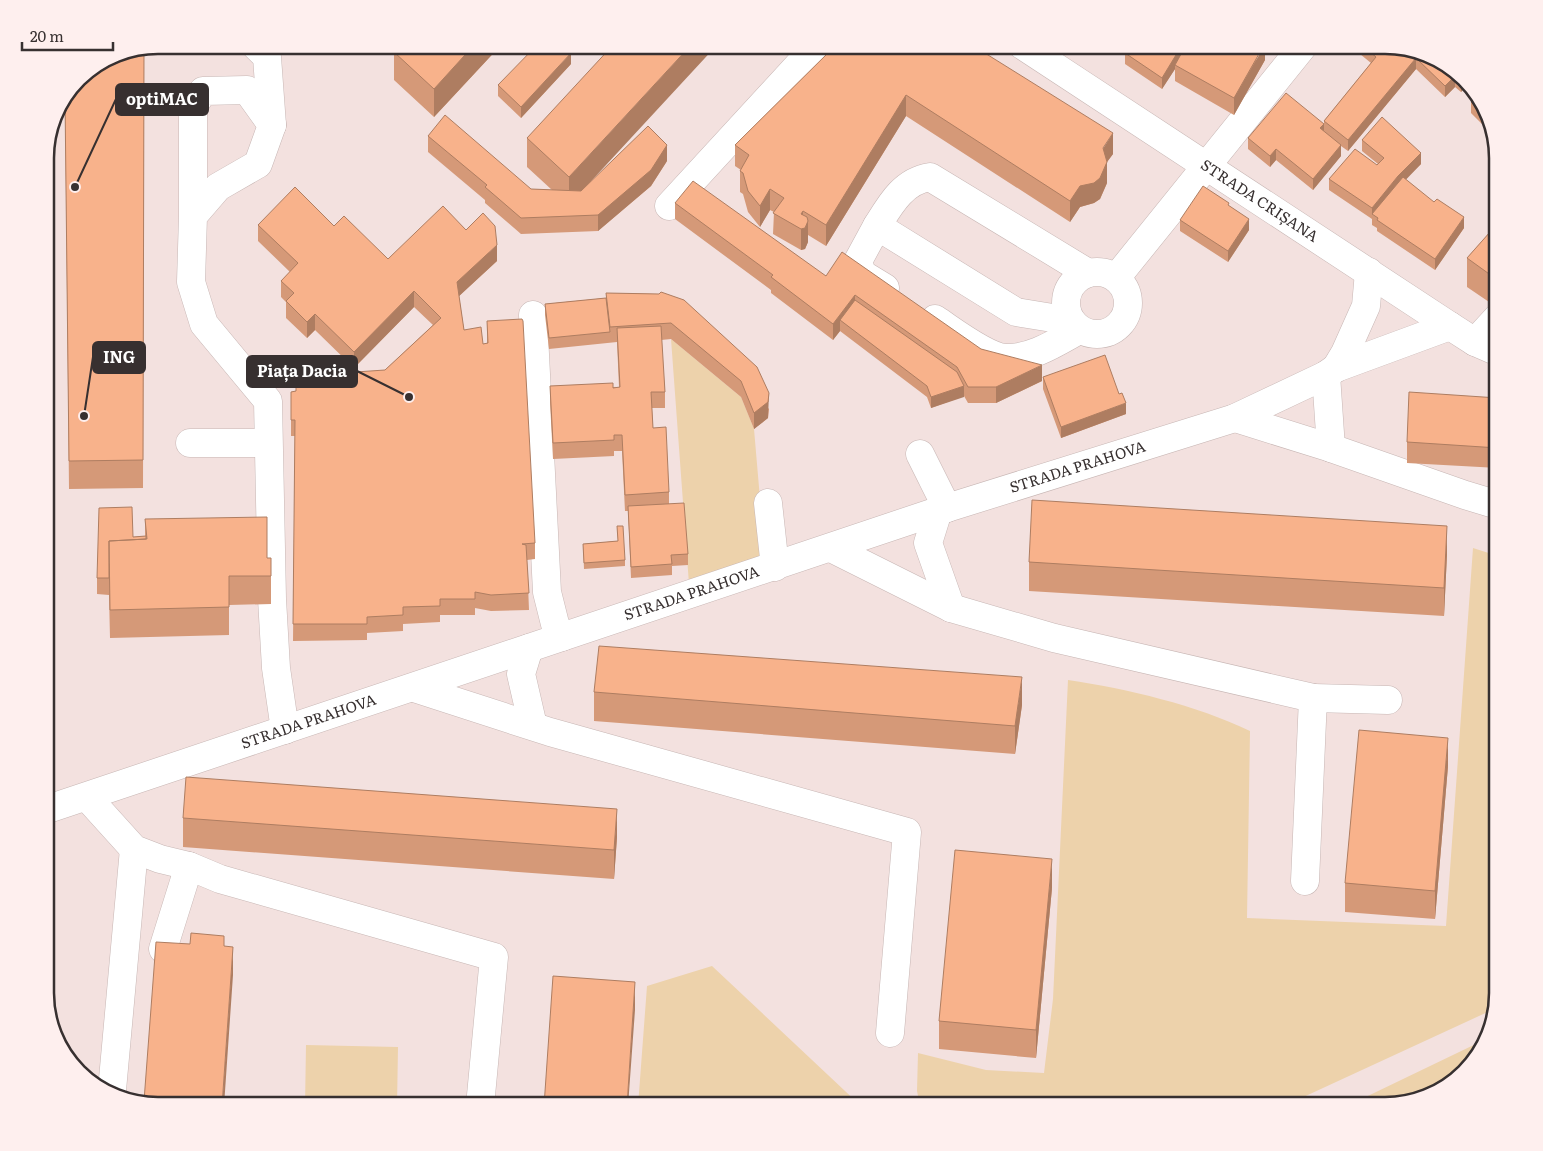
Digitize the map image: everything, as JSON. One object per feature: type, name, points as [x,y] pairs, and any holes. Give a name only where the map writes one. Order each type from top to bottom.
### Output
[{"type":"street","points":[[193,216],[218,187],[258,164],[272,125],[267,57],[264,54]]},
{"type":"street","points":[[669,206],[809,54]]},
{"type":"street","name":"STRADA CRIȘANA","points":[[1036,54],[1450,326],[1487,347]]},
{"type":"street","points":[[1116,278],[1297,54]]},
{"type":"street","points":[[272,125],[247,90],[203,91],[192,107],[193,216],[191,282],[204,324],[268,401],[275,658],[285,730]]},
{"type":"street","points":[[1075,325],[1047,348],[1004,358],[991,354],[862,274],[858,261],[877,226],[901,191],[918,178],[930,177],[1088,273]]},
{"type":"street","points":[[877,226],[1016,312],[1075,325],[1096,335],[1110,332],[1119,326],[1125,317],[1128,300],[1125,289],[1116,278],[1105,273],[1088,273],[1078,278],[1066,294],[1066,308],[1075,325]]},
{"type":"street","points":[[1331,448],[1331,372],[1345,353],[1366,306],[1369,272]]},
{"type":"street","points":[[533,315],[547,592],[555,624],[562,637]]},
{"type":"street","name":"STRADA PRAHOVA","points":[[54,807],[942,510],[1235,418],[1331,372],[1450,326]]},
{"type":"street","points":[[1235,418],[1331,448],[1489,502]]},
{"type":"street","points":[[190,443],[268,443]]},
{"type":"street","points":[[920,454],[942,510],[928,543],[951,608]]},
{"type":"street","points":[[768,502],[775,567]]},
{"type":"street","points":[[831,548],[951,608],[1054,638],[1313,698],[1388,700]]},
{"type":"street","points":[[529,648],[521,674],[533,726]]},
{"type":"street","points":[[414,688],[533,726],[906,832],[890,1033]]},
{"type":"street","points":[[1305,881],[1313,698]]},
{"type":"street","points":[[87,797],[134,849],[160,859],[189,866],[220,879],[494,957],[481,1097]]},
{"type":"street","points":[[112,1086],[134,849]]},
{"type":"street","points":[[163,949],[189,866]]},
{"type":"shaded area","points":[[671,339],[741,397],[754,429],[765,557],[689,584]]},
{"type":"shaded area","points":[[1473,548],[1489,553],[1489,993],[1487,1012],[1304,1097],[918,1097],[918,1053],[986,1070],[1044,1073],[1053,999],[1068,680],[1161,699],[1207,713],[1250,731],[1247,918],[1446,926]]},
{"type":"shaded area","points":[[712,966],[851,1097],[639,1097],[647,986]]},
{"type":"shaded area","points":[[1475,1044],[1472,1051],[1454,1071],[1443,1080],[1425,1089],[1399,1096],[1366,1097]]},
{"type":"shaded area","points":[[306,1045],[398,1047],[397,1097],[305,1097]]},
{"type":"building","points":[[396,54],[466,54],[434,89]]},
{"type":"building","points":[[528,54],[570,54],[521,107],[498,85]]},
{"type":"building","points":[[605,54],[683,54],[569,177],[527,138]]},
{"type":"building","points":[[827,54],[986,54],[1113,133],[1103,148],[1107,162],[1100,178],[1094,183],[1080,186],[1070,201],[906,95],[826,225],[803,211],[801,214],[807,217],[808,221],[805,228],[801,229],[773,213],[784,198],[770,189],[760,206],[748,191],[743,173],[740,171],[749,155],[735,145]]},
{"type":"building","points":[[1126,54],[1177,54],[1162,78]]},
{"type":"building","points":[[1181,54],[1259,54],[1234,98],[1175,65]]},
{"type":"building","points":[[1372,54],[1399,55],[1416,58],[1348,140],[1324,121],[1376,57]]},
{"type":"building","points":[[144,55],[143,460],[69,461],[65,112],[80,89],[100,71],[125,59]]},
{"type":"building","points":[[1417,59],[1437,68],[1452,79],[1445,86]]},
{"type":"building","points":[[1286,93],[1324,124],[1320,128],[1341,145],[1313,179],[1276,149],[1270,156],[1248,138]]},
{"type":"building","points":[[445,115],[531,189],[581,191],[648,126],[667,145],[651,170],[598,215],[521,218],[485,187],[487,185],[428,136]]},
{"type":"building","points":[[1382,117],[1421,153],[1398,176],[1372,208],[1329,179],[1355,149],[1377,165],[1384,158],[1362,140]]},
{"type":"building","points":[[1403,177],[1434,202],[1437,199],[1464,217],[1435,259],[1377,220],[1378,218],[1372,214]]},
{"type":"building","points":[[693,181],[826,276],[842,252],[981,349],[1042,365],[996,387],[968,387],[957,367],[855,295],[833,324],[771,277],[773,275],[675,203]]},
{"type":"building","points":[[1203,186],[1249,219],[1228,251],[1180,220]]},
{"type":"building","points":[[295,187],[334,226],[344,216],[388,259],[443,206],[466,230],[483,213],[495,226],[497,245],[457,282],[464,330],[481,327],[483,344],[488,343],[487,321],[522,319],[523,321],[535,543],[522,544],[526,545],[529,593],[491,595],[475,592],[475,599],[440,599],[440,606],[403,607],[403,615],[367,617],[367,624],[293,624],[295,420],[291,420],[291,392],[296,391],[296,376],[385,370],[441,318],[414,291],[354,352],[315,314],[307,322],[286,301],[294,293],[281,281],[298,263],[258,225]]},
{"type":"building","points":[[1489,233],[1489,274],[1467,258]]},
{"type":"building","points":[[661,292],[684,300],[757,367],[769,393],[768,402],[754,413],[741,381],[671,323],[610,327],[606,293],[659,294]]},
{"type":"building","points":[[606,298],[610,332],[549,338],[545,304]]},
{"type":"building","points":[[855,300],[957,372],[964,386],[931,397],[927,386],[840,320]]},
{"type":"building","points":[[661,326],[665,392],[651,392],[653,428],[666,427],[669,492],[625,495],[622,435],[614,435],[614,440],[553,443],[550,386],[613,383],[613,388],[620,387],[617,328]]},
{"type":"building","points":[[1105,355],[1119,394],[1122,393],[1126,403],[1061,427],[1043,377]]},
{"type":"building","points":[[1409,392],[1489,397],[1489,447],[1407,442]]},
{"type":"building","points":[[1032,500],[1447,526],[1444,588],[1029,562]]},
{"type":"building","points":[[684,503],[688,554],[671,555],[672,564],[631,567],[628,506]]},
{"type":"building","points":[[132,507],[133,537],[146,536],[146,539],[109,541],[109,578],[97,578],[99,508]]},
{"type":"building","points":[[267,517],[267,558],[271,558],[271,576],[229,576],[229,607],[110,610],[109,541],[147,539],[145,519]]},
{"type":"building","points":[[617,526],[623,526],[625,560],[584,563],[583,544],[618,541]]},
{"type":"building","points":[[599,646],[1022,677],[1015,726],[594,692]]},
{"type":"building","points":[[1359,730],[1448,738],[1435,891],[1345,883]]},
{"type":"building","points":[[186,777],[617,809],[614,850],[183,818]]},
{"type":"building","points":[[955,850],[1052,859],[1036,1030],[939,1021]]},
{"type":"building","points":[[191,933],[224,936],[224,946],[233,947],[223,1097],[144,1096],[156,942],[190,944]]},
{"type":"building","points":[[553,976],[635,982],[628,1097],[545,1097]]},
{"type":"place","name":"optiMAC","points":[[75,187]]},
{"type":"place","name":"Piața Dacia","points":[[409,397]]},
{"type":"place","name":"ING","points":[[84,416]]}]
